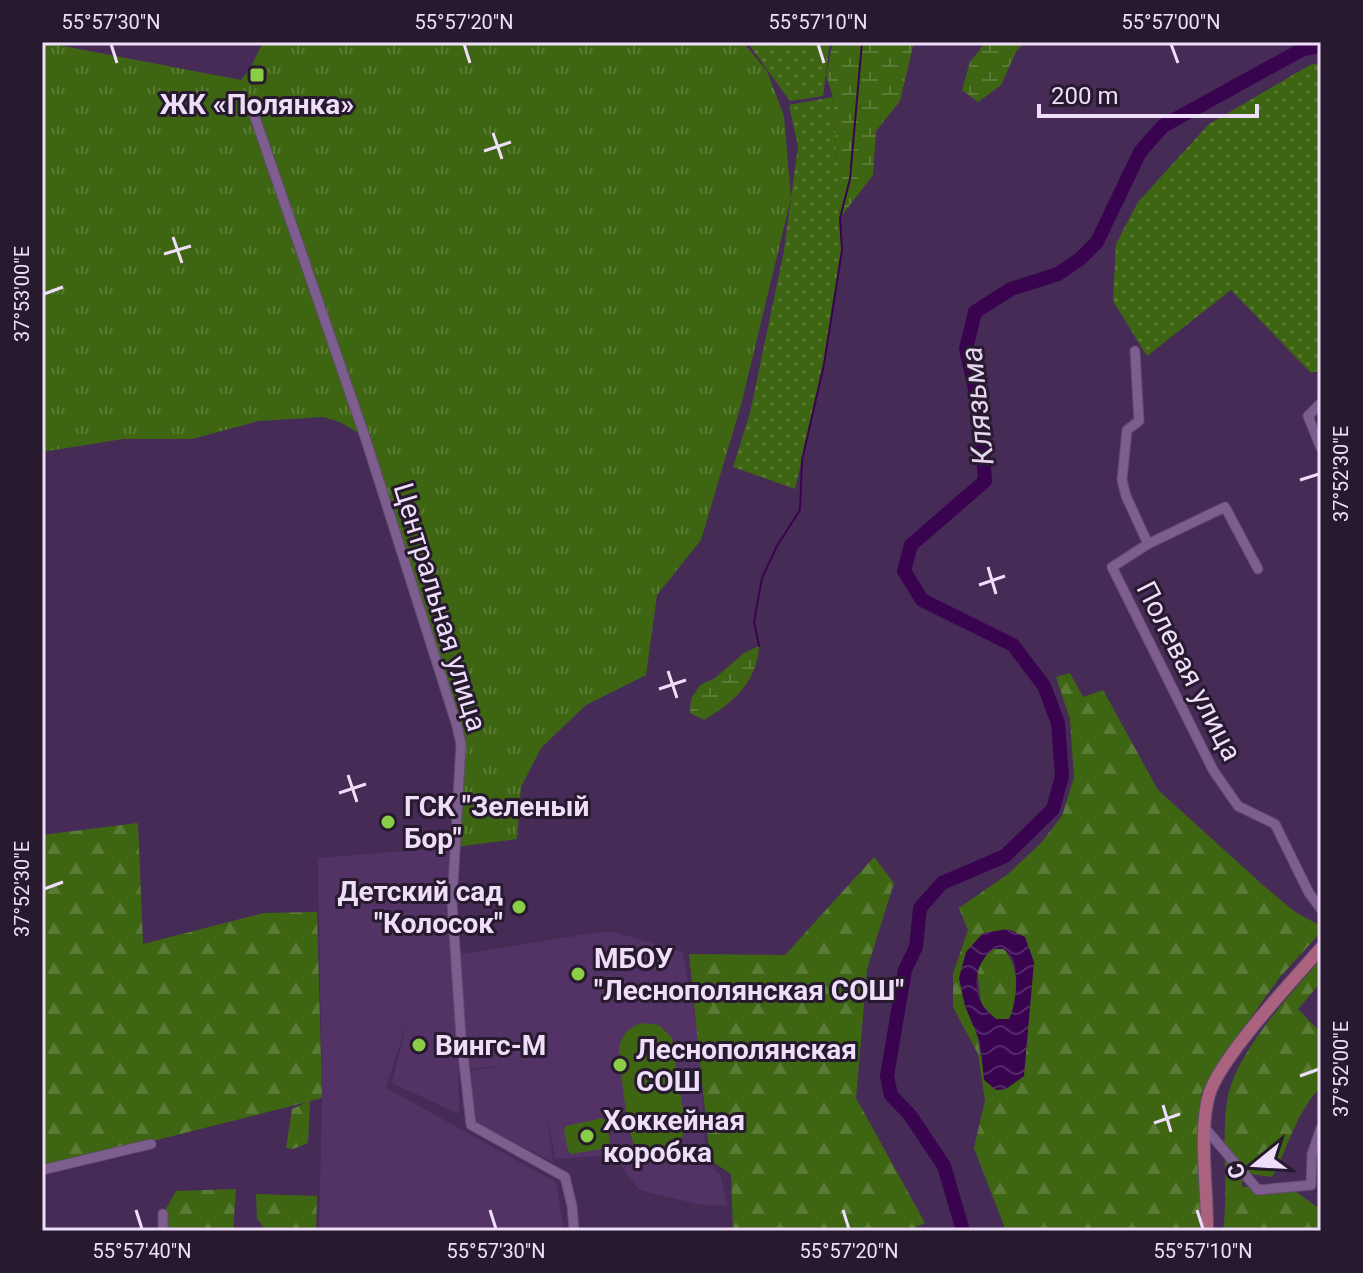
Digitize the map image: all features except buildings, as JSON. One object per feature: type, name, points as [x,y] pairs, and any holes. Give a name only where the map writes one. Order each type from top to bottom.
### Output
[{"type":"main road","points":[[1207,1231],[1205,1128],[1209,1093],[1230,1057],[1321,948]]},
{"type":"street","name":"Центральная улица","points":[[250,103],[370,451],[461,744],[452,903],[461,1037],[471,1125],[565,1177],[574,1231]]},
{"type":"street","name":"Полевая улица","points":[[1135,351],[1139,421],[1127,430],[1122,480],[1148,544],[1112,567],[1213,770],[1238,806],[1275,824],[1309,893],[1321,909]]},
{"type":"street","points":[[1321,403],[1308,416],[1321,448]]},
{"type":"street","points":[[1148,544],[1225,507],[1258,569]]},
{"type":"street","points":[[1205,1128],[1258,1190],[1311,1185],[1312,1154],[1321,1128]]},
{"type":"street","points":[[42,1170],[151,1144]]},
{"type":"street","points":[[163,1214],[163,1231]]},
{"type":"shaded area","points":[[455,847],[456,955],[614,932],[682,952],[700,1039],[706,1163],[720,1174],[728,1206],[702,1205],[639,1190],[613,1155],[555,1159],[547,1111],[553,1162],[473,1122],[467,1072],[501,1066],[469,1069],[458,990],[459,1114],[392,1083],[407,1022],[386,1088],[556,1182],[564,1231],[319,1231],[322,1098],[318,858]]},
{"type":"green space","points":[[42,42],[241,80],[263,42],[743,42],[767,71],[784,116],[791,198],[741,405],[701,540],[657,595],[646,675],[586,705],[541,748],[521,787],[517,839],[455,847],[461,744],[365,437],[340,422],[323,417],[259,421],[192,439],[123,439],[42,452]]},
{"type":"green space","points":[[747,42],[830,42],[823,96],[790,101]]},
{"type":"green space","points":[[833,42],[914,42],[900,101],[876,131],[873,175],[840,218],[833,97],[826,75]]},
{"type":"green space","points":[[986,42],[1025,42],[1016,52],[1001,85],[978,102],[962,90],[970,62]]},
{"type":"green space","points":[[1321,63],[1321,370],[1311,373],[1231,290],[1147,356],[1113,301],[1116,244],[1138,202],[1209,124],[1310,65]]},
{"type":"green space","points":[[833,97],[842,250],[824,364],[795,489],[733,467],[750,413],[784,251],[798,146],[789,105]]},
{"type":"green space","points":[[759,646],[754,670],[734,699],[704,720],[690,713],[691,699],[700,685],[715,678],[744,653]]},
{"type":"green space","points":[[1070,673],[1083,697],[1103,690],[1158,790],[1295,912],[1321,926],[1321,932],[1280,977],[1221,1059],[1201,1094],[1202,1231],[1006,1231],[974,1148],[985,1100],[978,1054],[953,1007],[953,974],[968,930],[959,908],[1008,874],[1041,843],[1062,816],[1074,778],[1070,719],[1056,677]],"holes":[[[1025,937],[1023,1076],[1006,1089],[980,1054],[966,952]]]},
{"type":"green space","points":[[138,823],[143,944],[264,913],[317,912],[322,1098],[310,1101],[308,1143],[293,1149],[286,1148],[292,1109],[307,1102],[42,1169],[42,835]]},
{"type":"green space","points":[[874,857],[894,883],[867,969],[856,1098],[925,1223],[908,1231],[733,1231],[731,1174],[710,1160],[689,954],[785,955]]},
{"type":"green space","points":[[993,949],[1004,949],[1013,965],[1016,992],[1009,1019],[996,1019],[981,1004],[977,969],[983,957]]},
{"type":"green space","points":[[1321,959],[1321,982],[1298,1009],[1321,1033],[1321,1087],[1299,1118],[1272,1177],[1243,1173],[1242,1187],[1288,1186],[1321,1210],[1321,1231],[1223,1231],[1225,1118],[1231,1084],[1265,1026]]},
{"type":"green space","points":[[642,1023],[659,1025],[672,1038],[685,1124],[679,1143],[666,1155],[657,1157],[641,1152],[631,1136],[619,1055],[624,1034]]},
{"type":"green space","name":"Хоккейная коробка","points":[[603,1118],[607,1122],[610,1146],[571,1154],[564,1130],[566,1126]]},
{"type":"green space","points":[[236,1189],[233,1231],[163,1231],[163,1214],[176,1191]]},
{"type":"green space","points":[[256,1194],[317,1196],[316,1231],[267,1231],[257,1219]]},
{"type":"water","points":[[1008,929],[1025,937],[1034,962],[1024,1076],[1006,1089],[996,1090],[984,1080],[980,1042],[965,1006],[959,978],[966,952],[983,933]],"holes":[[[993,949],[1004,949],[1015,965],[1015,998],[1009,1019],[996,1019],[983,1006],[976,981],[987,954]]]},
{"type":"waterway","points":[[759,646],[754,622],[762,578],[777,546],[800,510],[802,460],[824,364],[842,250],[840,218],[850,179],[862,42]]},
{"type":"waterway","name":"Клязьма","points":[[963,1231],[944,1166],[910,1115],[891,1095],[887,1076],[905,970],[916,947],[920,908],[942,883],[1005,856],[1053,809],[1062,776],[1058,723],[1044,686],[1013,645],[922,600],[904,571],[911,545],[985,481],[980,411],[966,349],[975,312],[1011,289],[1058,274],[1080,259],[1097,242],[1140,152],[1163,126],[1303,49],[1321,46]]},
{"type":"place","name":"ЖК «Полянка»","points":[[257,75]]},
{"type":"place","name":"ГСК \"Зеленый Бор\"","points":[[388,822]]},
{"type":"place","name":"Детский сад \"Колосок\"","points":[[519,907]]},
{"type":"place","name":"МБОУ \"Леснополянская СОШ\"","points":[[578,974]]},
{"type":"place","name":"Вингс-М","points":[[419,1045]]},
{"type":"place","name":"Леснополянская СОШ","points":[[620,1065]]},
{"type":"place","name":"Хоккейная коробка","points":[[587,1136]]}]
